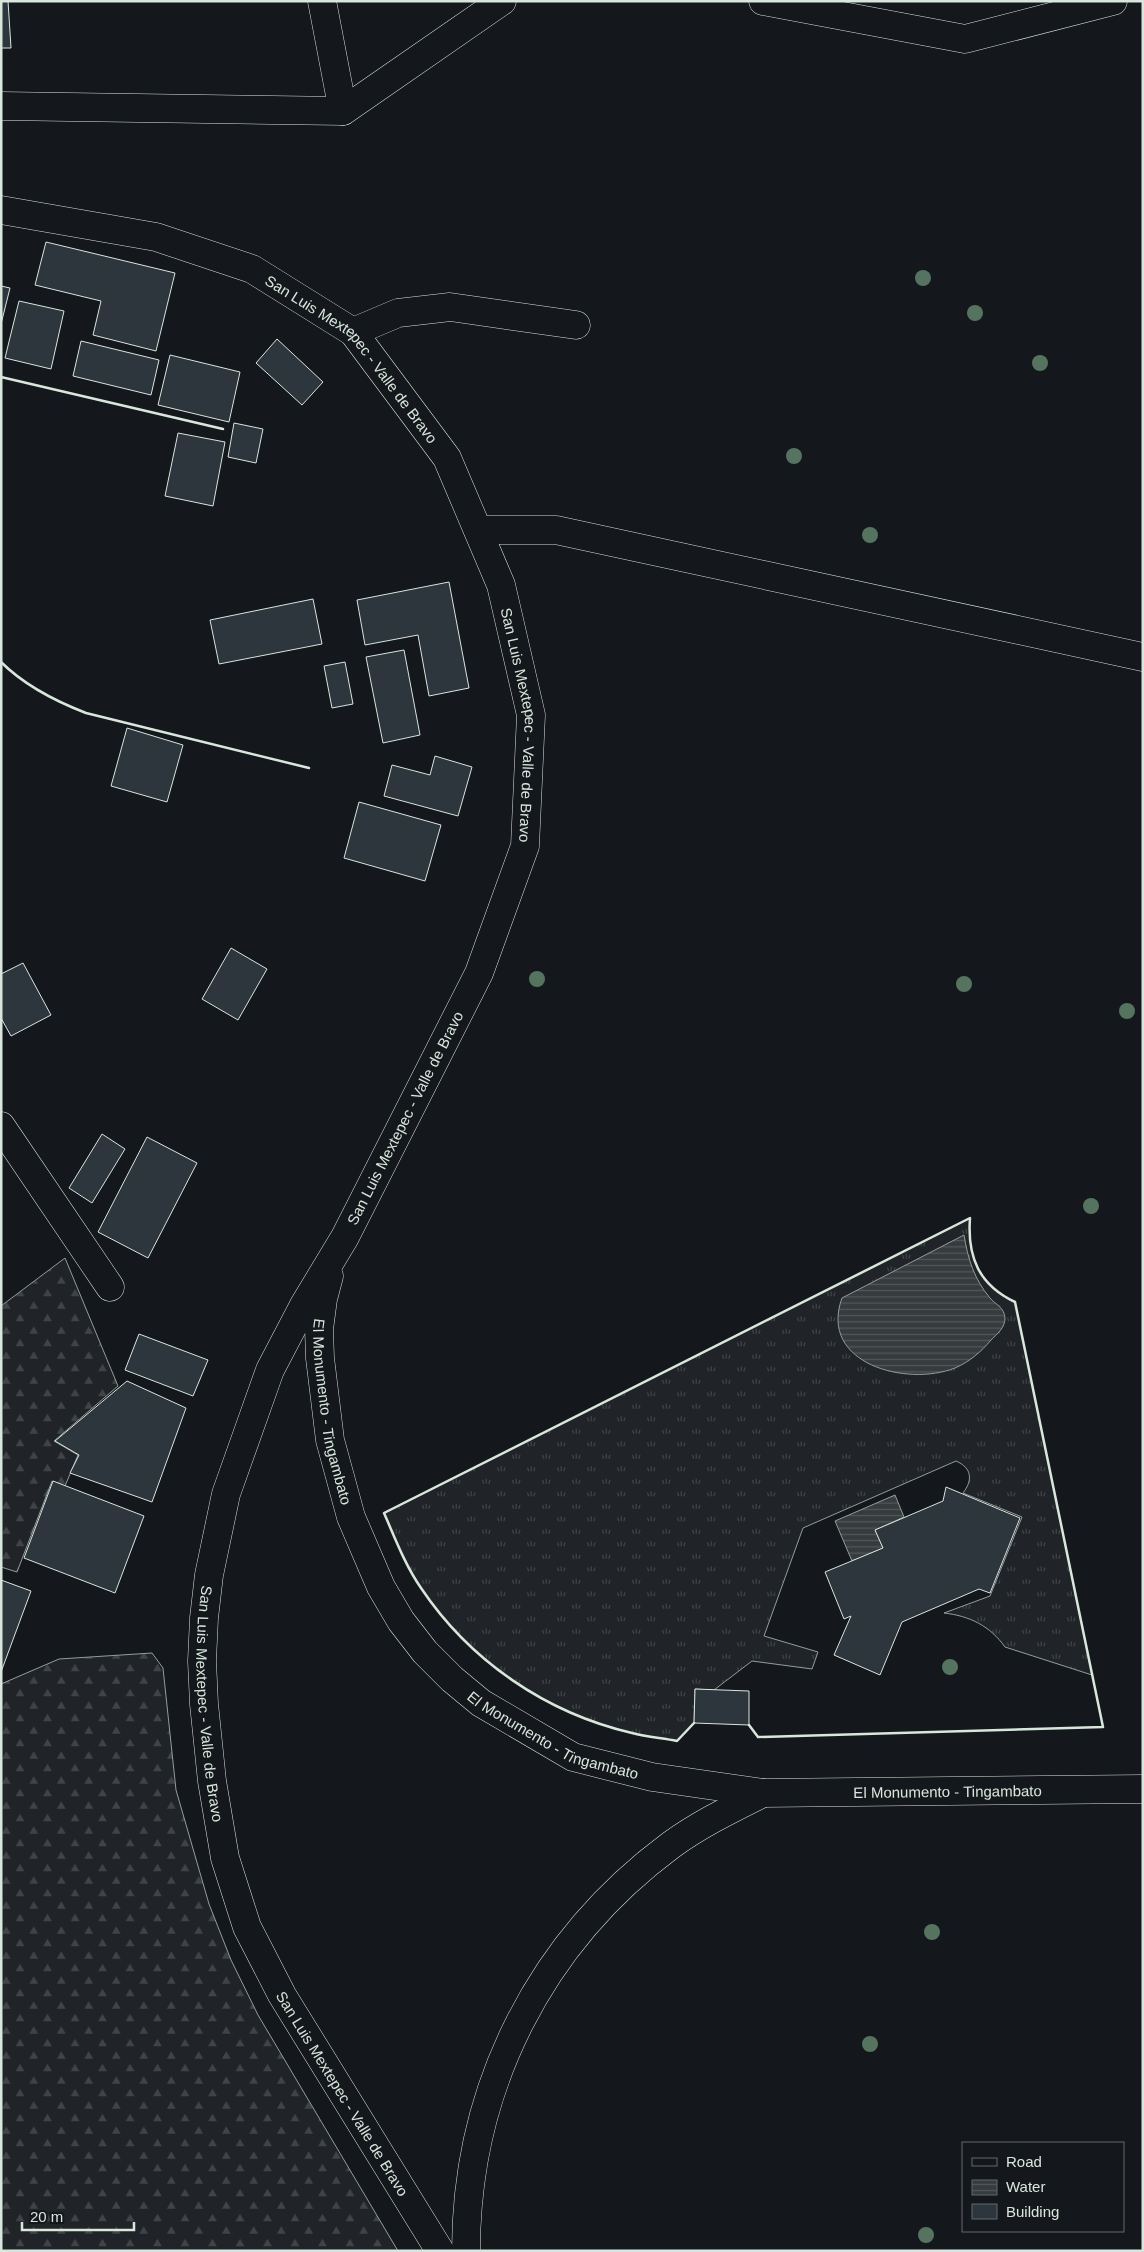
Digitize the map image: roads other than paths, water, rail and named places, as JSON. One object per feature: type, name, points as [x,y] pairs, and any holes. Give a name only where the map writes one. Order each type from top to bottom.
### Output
[{"type":"main road","points":[[322,1],[343,111]]},
{"type":"main road","points":[[1,106],[343,111],[502,1]]},
{"type":"main road","points":[[763,1],[965,39],[1114,1]]},
{"type":"main road","name":"San Luis Mextepec - Valle de Bravo","points":[[1,210],[156,238],[252,269],[353,332],[447,458],[501,585],[531,715],[525,846],[479,973],[345,1237],[304,1305],[270,1370],[226,1494],[216,1534],[208,1584],[202,1660],[204,1704],[212,1782],[225,1858],[247,1927],[282,1995],[440,2251]]},
{"type":"main road","points":[[353,332],[398,313],[450,307],[576,325]]},
{"type":"main road","points":[[478,530],[556,530],[1143,657]]},
{"type":"main road","points":[[1,1126],[110,1287]]},
{"type":"main road","name":"El Monumento - Tingambato","points":[[345,1237],[332,1267],[323,1299],[319,1329],[320,1358],[330,1440],[351,1517],[381,1587],[401,1621],[425,1652],[452,1679],[481,1703],[573,1757],[652,1777],[763,1793],[1143,1789]]},
{"type":"main road","points":[[466,2251],[466,2216],[471,2169],[481,2123],[495,2078],[513,2035],[535,1994],[561,1954],[588,1921],[631,1877],[672,1844],[709,1821],[763,1793]]},
{"type":"water","points":[[964,1235],[976,1276],[984,1291],[1004,1314],[1004,1325],[998,1333],[979,1353],[965,1363],[955,1368],[935,1373],[892,1372],[872,1365],[855,1354],[843,1339],[838,1321],[842,1298]]},
{"type":"water","points":[[895,1495],[904,1517],[875,1530],[883,1548],[852,1561],[835,1521]]}]
